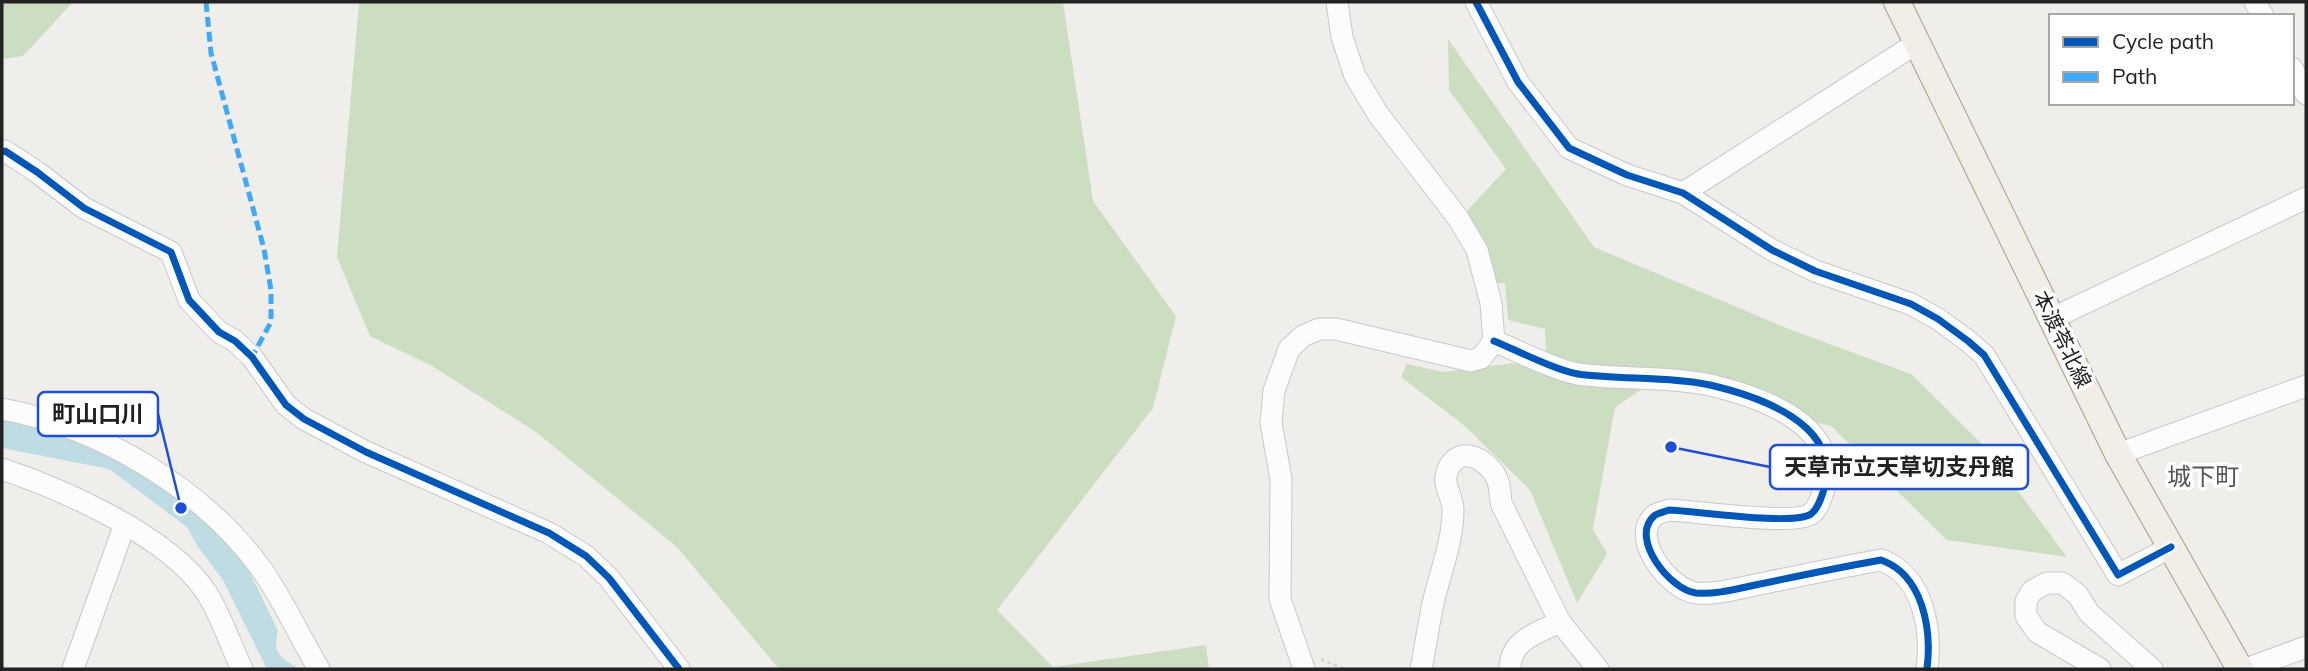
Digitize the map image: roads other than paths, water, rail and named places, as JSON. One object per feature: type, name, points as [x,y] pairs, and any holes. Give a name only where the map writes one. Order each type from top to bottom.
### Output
[{"type":"main road","name":"本渡苓北線","points":[[1897,2],[2118,454],[2240,669]]},
{"type":"street","points":[[1312,664],[1280,599],[1281,480],[1271,423],[1274,391],[1289,349],[1303,336],[1319,329],[1336,329],[1471,361],[1481,358],[1494,341],[1491,303],[1477,250],[1458,218],[1378,114],[1355,76],[1342,37],[1337,2]]},
{"type":"street","points":[[1476,2],[1518,82],[1569,148],[1627,175],[1683,193],[1772,250],[1815,271],[1911,304],[1938,319],[1984,355],[2118,575],[2171,547]]},
{"type":"street","points":[[1683,193],[1917,43]]},
{"type":"street","points":[[2294,72],[2306,94]]},
{"type":"street","points":[[2,152],[5,151],[37,172],[84,208],[171,252],[189,300],[219,332],[235,341],[252,357],[286,405],[304,419],[366,452],[550,533],[586,556],[635,610],[679,669]]},
{"type":"street","points":[[2053,318],[2306,198]]},
{"type":"street","points":[[1494,341],[1576,374],[1709,385],[1779,409],[1803,424],[1814,436],[1825,463],[1826,478],[1821,499],[1811,514],[1790,520],[1669,510],[1654,515],[1647,526],[1646,540],[1655,562],[1673,583],[1694,593],[1737,589],[1881,559],[1894,564],[1911,582],[1921,601],[1929,652],[1927,669]]},
{"type":"street","points":[[2118,454],[2306,386]]},
{"type":"street","points":[[2,409],[71,430],[128,455],[176,483],[234,536],[261,569],[318,669]]},
{"type":"street","points":[[1421,669],[1447,550],[1453,509],[1445,483],[1448,469],[1457,457],[1463,456],[1477,457],[1493,471],[1502,505],[1560,622],[1598,669]]},
{"type":"street","points":[[2,469],[30,479],[125,524],[181,562],[206,592],[242,669]]},
{"type":"street","points":[[73,669],[125,524]]},
{"type":"street","points":[[2100,669],[2037,632],[2026,616],[2026,601],[2032,591],[2047,583],[2062,583],[2077,594],[2089,613],[2152,669]]},
{"type":"street","points":[[1510,669],[1514,649],[1526,638],[1560,622]]},
{"type":"street","points":[[2246,669],[2306,647]]},
{"type":"water","points":[[2,417],[70,437],[171,489],[241,554],[278,631],[277,650],[283,658],[299,669],[267,669],[223,580],[198,547],[187,527],[109,469],[2,448]]},
{"type":"place","name":"天草市立天草切支丹館","points":[[1671,447]]},
{"type":"place","name":"町山口川","points":[[181,508]]},
{"type":"district","name":"城下町","points":[[2203,476]]}]
